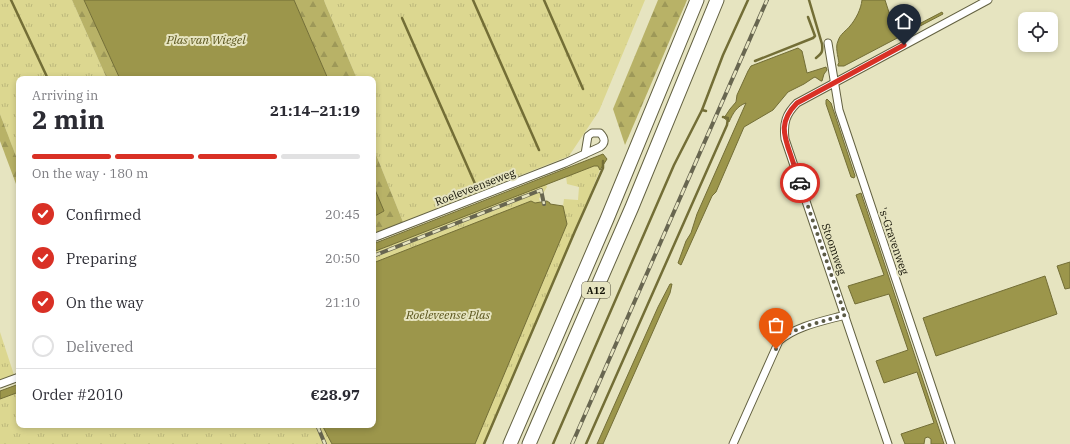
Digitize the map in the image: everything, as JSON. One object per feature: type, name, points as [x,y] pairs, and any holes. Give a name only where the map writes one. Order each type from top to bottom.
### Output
[{"type":"highway","name":"A12","points":[[510,444],[607,220],[697,0]]},
{"type":"highway","name":"A12","points":[[529,444],[632,208],[717,0]]},
{"type":"street","name":"Stoomweg","points":[[888,444],[785,138],[784,127],[786,118],[790,110],[797,103],[988,0]]},
{"type":"street","name":"'s-Gravenweg","points":[[828,43],[839,110],[951,444]]},
{"type":"street","name":"Roeleveenseweg","points":[[376,237],[585,154]]},
{"type":"street","points":[[733,444],[779,341],[795,330],[845,315]]},
{"type":"street","points":[[0,384],[16,378]]},
{"type":"green space","points":[[0,0],[72,0],[106,76],[16,76],[16,156],[0,114]]},
{"type":"green space","points":[[72,0],[84,0],[119,76],[106,76]]},
{"type":"green space","points":[[294,0],[324,0],[356,76],[327,76]]},
{"type":"green space","points":[[324,0],[645,0],[599,111],[569,156],[403,222],[376,154],[376,76],[356,76]]},
{"type":"green space","points":[[658,0],[687,0],[625,145],[613,109]]},
{"type":"green space","points":[[0,114],[16,156],[16,184],[0,141]]},
{"type":"green space","points":[[376,154],[403,222],[376,233],[376,215],[384,211],[376,192]]},
{"type":"green space","points":[[598,166],[600,170],[485,444],[475,444],[567,224],[563,206],[564,199],[578,200],[579,187],[567,184],[566,176]]},
{"type":"green space","points":[[546,184],[547,187],[539,198],[540,202],[535,203],[531,201],[376,262],[376,251]]},
{"type":"green space","points":[[0,332],[14,375],[0,380]]},
{"type":"green space","points":[[16,393],[16,428],[324,428],[332,444],[0,444],[0,399]]},
{"type":"water","name":"Plas van Wiegel","points":[[84,0],[294,0],[327,76],[119,76]]},
{"type":"water","points":[[862,0],[885,0],[896,34],[898,35],[942,12],[943,14],[844,66],[838,66],[837,43],[840,36],[850,26],[856,17],[861,7]]},
{"type":"water","points":[[798,48],[802,51],[807,73],[826,67],[827,70],[822,81],[815,77],[788,92],[773,110],[744,127],[716,192],[712,196],[681,265],[678,263],[686,241],[691,233],[697,214],[746,103],[736,110],[729,122],[724,118],[736,102],[737,95],[748,71],[751,66]]},
{"type":"water","points":[[827,99],[831,103],[855,176],[854,178],[851,177],[826,104]]},
{"type":"water","points":[[603,154],[607,159],[600,170],[598,166],[594,166],[376,251],[376,243]]},
{"type":"water","points":[[376,192],[384,211],[376,215]]},
{"type":"water","points":[[861,193],[944,444],[931,444],[931,439],[928,437],[925,438],[924,444],[905,444],[901,434],[934,423],[917,372],[884,383],[876,361],[908,350],[889,294],[855,304],[848,286],[884,275],[856,195]]},
{"type":"water","name":"Roeleveense Plas","points":[[531,201],[535,203],[547,201],[550,204],[563,206],[567,224],[475,444],[332,444],[324,428],[376,428],[376,262]]},
{"type":"water","points":[[1070,262],[1070,288],[1065,289],[1057,266]]},
{"type":"water","points":[[1045,276],[1057,314],[936,356],[923,318]]},
{"type":"water","points":[[670,284],[672,284],[670,293],[603,444],[597,444],[658,307]]},
{"type":"water","points":[[16,385],[16,393],[0,399],[0,391]]},
{"type":"waterway","points":[[11,0],[47,76]]},
{"type":"waterway","points":[[473,0],[539,150]]},
{"type":"waterway","points":[[544,0],[583,89]]},
{"type":"waterway","points":[[553,444],[674,165],[702,110],[723,55],[748,0]]},
{"type":"waterway","points":[[809,0],[822,44],[822,52],[816,58]]},
{"type":"waterway","points":[[755,61],[813,38],[815,36],[808,17]]},
{"type":"waterway","points":[[402,18],[476,186]]},
{"type":"waterway","points":[[702,110],[706,111]]},
{"type":"waterway","points":[[586,444],[727,125],[728,118],[723,117]]},
{"type":"waterway","points":[[484,444],[603,168],[603,161]]},
{"type":"railway","points":[[572,444],[767,0]]},
{"type":"railway","points":[[376,255],[541,190],[544,204]]},
{"type":"railway","points":[[318,428],[325,444]]},
{"type":"way so far","points":[[776,349],[779,341],[795,330],[845,315],[800,183]]},
{"type":"route","points":[[800,183],[785,138],[784,127],[790,110],[797,103],[904,45]]}]
